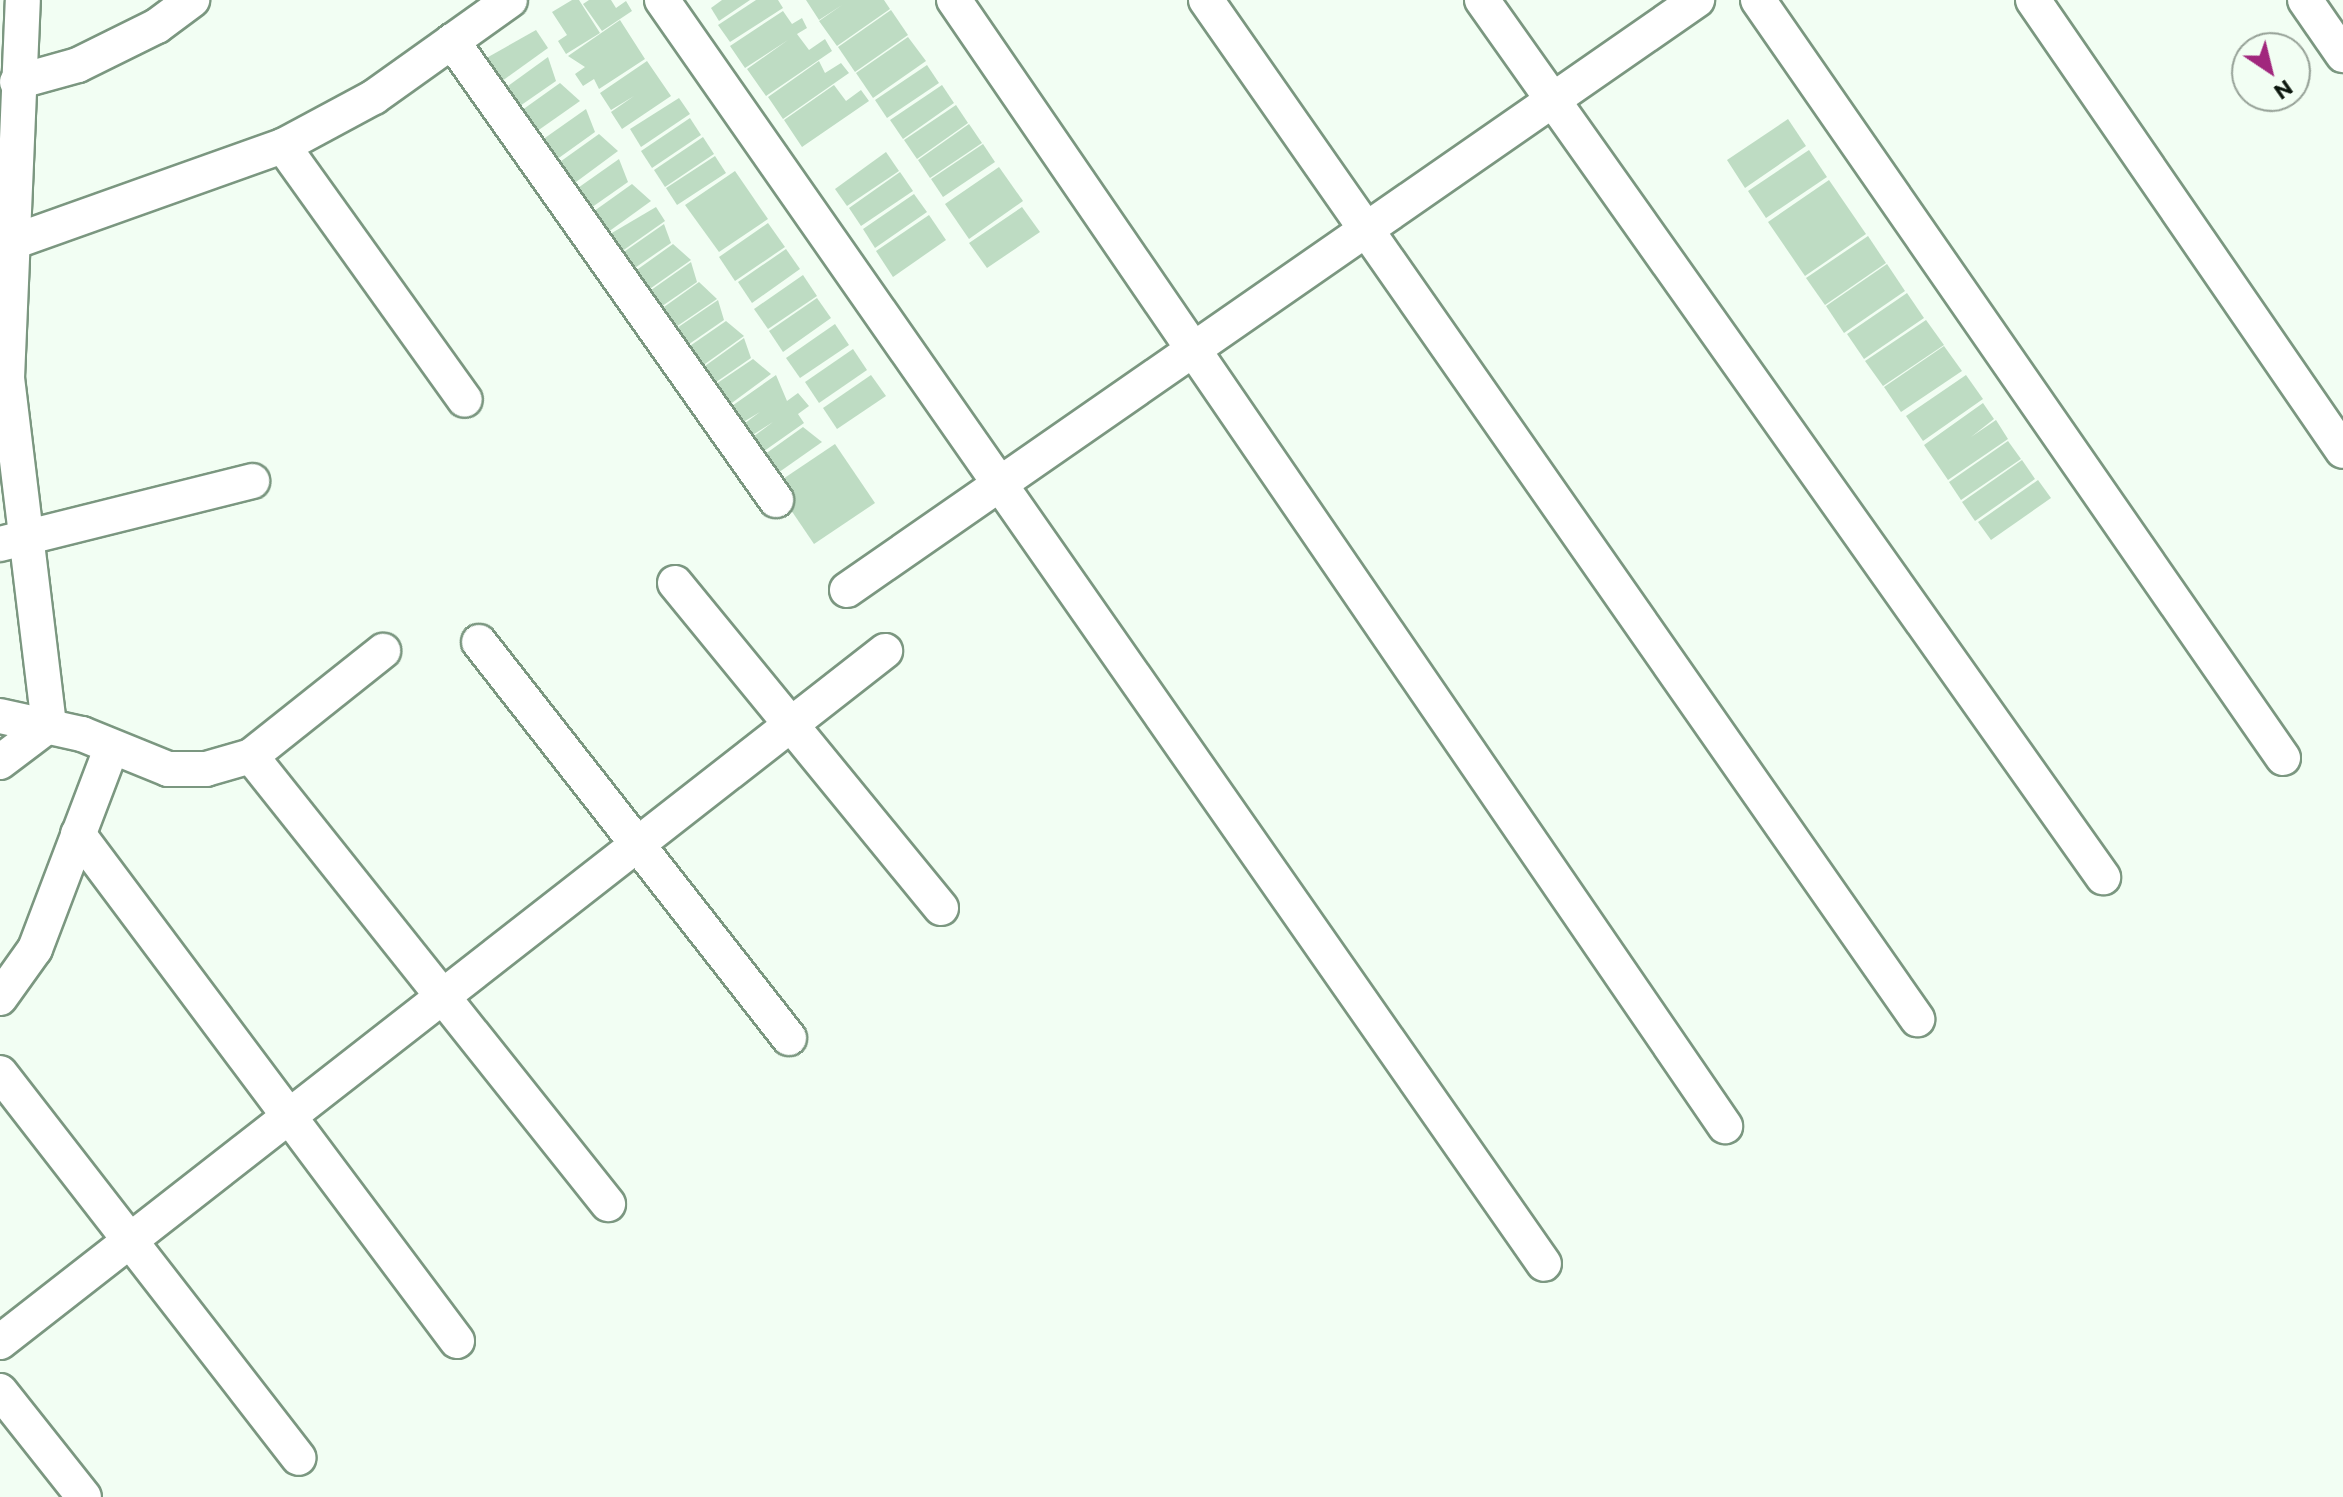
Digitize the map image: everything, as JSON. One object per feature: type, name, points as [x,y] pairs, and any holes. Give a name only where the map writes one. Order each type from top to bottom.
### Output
[{"type":"street","points":[[23,0],[10,243],[7,378],[12,541],[49,725]]},
{"type":"street","points":[[17,82],[78,65],[157,26],[192,0]]},
{"type":"street","points":[[10,243],[283,146],[374,97],[510,0]]},
{"type":"street","points":[[662,0],[1544,1264]]},
{"type":"street","points":[[954,0],[1725,1126]]},
{"type":"street","points":[[1206,0],[1917,1019]]},
{"type":"street","points":[[1482,0],[2103,877]]},
{"type":"street","points":[[847,590],[1697,0]]},
{"type":"street","points":[[1758,0],[2283,758]]},
{"type":"street","points":[[2033,0],[2343,451]]},
{"type":"street","points":[[2305,0],[2343,55]]},
{"type":"street","points":[[452,41],[776,500]]},
{"type":"street","points":[[283,146],[465,400]]},
{"type":"street","points":[[12,541],[252,481]]},
{"type":"street","points":[[675,583],[941,908]]},
{"type":"street","points":[[479,642],[789,1038]]},
{"type":"street","points":[[0,716],[49,725],[168,769],[206,769],[251,756],[383,651]]},
{"type":"street","points":[[0,1342],[885,651]]},
{"type":"street","points":[[0,762],[49,725]]},
{"type":"street","points":[[0,998],[35,949],[111,749]]},
{"type":"street","points":[[251,756],[608,1204]]},
{"type":"street","points":[[78,834],[287,1118],[457,1341]]},
{"type":"street","points":[[0,1073],[299,1458]]},
{"type":"street","points":[[0,1391],[84,1497]]},
{"type":"building","points":[[572,0],[579,0],[600,33],[566,54],[558,41],[567,35],[552,12]]},
{"type":"building","points":[[589,0],[611,0],[616,8],[626,1],[632,11],[602,31],[583,4]]},
{"type":"building","points":[[722,0],[750,0],[719,21],[711,8]]},
{"type":"building","points":[[756,0],[778,0],[783,8],[730,42],[718,25]]},
{"type":"building","points":[[806,0],[884,0],[890,9],[837,46],[819,21],[842,5],[819,20]]},
{"type":"building","points":[[891,10],[908,35],[855,72],[838,47]]},
{"type":"building","points":[[783,11],[792,24],[802,18],[807,28],[797,34],[809,50],[825,39],[832,51],[766,96],[747,69],[788,40],[745,68],[730,46]]},
{"type":"building","points":[[620,20],[645,59],[599,89],[594,79],[583,86],[575,74],[585,67],[568,56]]},
{"type":"building","points":[[536,30],[548,48],[491,89],[474,65]]},
{"type":"building","points":[[908,37],[926,61],[873,98],[856,73]]},
{"type":"building","points":[[548,57],[556,81],[517,108],[504,89]]},
{"type":"building","points":[[647,61],[671,96],[622,129],[611,112],[634,96],[611,110],[600,93]]},
{"type":"building","points":[[819,61],[825,73],[841,63],[849,73],[783,119],[768,97]]},
{"type":"building","points":[[927,65],[939,83],[887,118],[875,100]]},
{"type":"building","points":[[560,83],[580,101],[533,134],[518,113]]},
{"type":"building","points":[[834,85],[846,101],[861,90],[869,101],[802,147],[784,120]]},
{"type":"building","points":[[942,85],[954,103],[903,139],[890,120]]},
{"type":"building","points":[[679,98],[690,114],[641,147],[630,129]]},
{"type":"building","points":[[956,105],[968,123],[917,159],[904,140]]},
{"type":"building","points":[[586,109],[595,132],[556,160],[542,140]]},
{"type":"building","points":[[690,118],[701,135],[652,168],[641,151]]},
{"type":"building","points":[[1788,119],[1806,146],[1745,188],[1727,160]]},
{"type":"building","points":[[969,124],[982,143],[930,178],[918,160]]},
{"type":"building","points":[[599,134],[618,151],[572,185],[557,164]]},
{"type":"building","points":[[703,137],[714,154],[665,187],[654,170]]},
{"type":"building","points":[[983,144],[995,162],[943,197],[931,179]]},
{"type":"building","points":[[1809,150],[1827,177],[1766,218],[1748,191]]},
{"type":"building","points":[[886,152],[899,171],[847,206],[835,189]]},
{"type":"building","points":[[715,156],[726,173],[677,205],[666,188]]},
{"type":"building","points":[[619,159],[628,182],[588,210],[575,190]]},
{"type":"building","points":[[999,167],[1023,201],[969,239],[945,204]]},
{"type":"building","points":[[735,171],[768,219],[719,252],[685,205]]},
{"type":"building","points":[[900,172],[913,191],[861,226],[849,208]]},
{"type":"building","points":[[1829,180],[1866,234],[1805,276],[1768,222]]},
{"type":"building","points":[[632,184],[651,201],[604,235],[590,214]]},
{"type":"building","points":[[914,194],[927,212],[875,248],[863,229]]},
{"type":"building","points":[[656,207],[665,221],[618,254],[605,237]]},
{"type":"building","points":[[1022,207],[1040,232],[987,268],[969,243]]},
{"type":"building","points":[[929,215],[946,240],[893,277],[876,251]]},
{"type":"building","points":[[768,223],[785,247],[735,281],[719,257]]},
{"type":"building","points":[[664,224],[671,243],[629,272],[618,256]]},
{"type":"building","points":[[1868,236],[1886,263],[1825,305],[1806,278]]},
{"type":"building","points":[[673,244],[691,260],[644,293],[631,274]]},
{"type":"building","points":[[786,249],[800,269],[752,303],[738,282]]},
{"type":"building","points":[[691,262],[697,282],[655,311],[644,295]]},
{"type":"building","points":[[1887,264],[1905,291],[1844,333],[1826,306]]},
{"type":"building","points":[[803,275],[817,296],[768,329],[754,309]]},
{"type":"building","points":[[699,282],[717,299],[670,331],[657,312]]},
{"type":"building","points":[[1907,293],[1924,318],[1864,359],[1847,334]]},
{"type":"building","points":[[817,298],[831,318],[783,352],[769,331]]},
{"type":"building","points":[[718,300],[724,320],[682,349],[671,332]]},
{"type":"building","points":[[1926,320],[1944,345],[1883,386],[1865,361]]},
{"type":"building","points":[[726,321],[744,336],[698,369],[684,350]]},
{"type":"building","points":[[835,324],[849,345],[800,378],[786,358]]},
{"type":"building","points":[[744,338],[751,358],[709,387],[698,371]]},
{"type":"building","points":[[1944,346],[1962,371],[1901,412],[1884,387]]},
{"type":"building","points":[[853,349],[867,370],[819,403],[805,382]]},
{"type":"building","points":[[753,359],[771,374],[725,408],[710,388]]},
{"type":"building","points":[[776,375],[787,401],[798,393],[809,406],[798,414],[804,423],[760,454],[750,439],[773,422],[748,438],[741,426],[760,412],[740,424],[729,408]]},
{"type":"building","points":[[871,375],[886,396],[837,429],[823,408]]},
{"type":"building","points":[[1966,375],[1983,399],[1923,441],[1906,416]]},
{"type":"building","points":[[1983,403],[1994,419],[1971,437],[1996,420],[2008,439],[1948,480],[1924,445]]},
{"type":"building","points":[[803,427],[822,442],[775,475],[761,457]]},
{"type":"building","points":[[2008,441],[2021,459],[1961,500],[1949,482]]},
{"type":"building","points":[[835,444],[875,503],[814,544],[774,485]]},
{"type":"building","points":[[2022,460],[2035,479],[1975,521],[1962,502]]},
{"type":"building","points":[[2038,480],[2051,498],[1991,540],[1978,522]]}]
